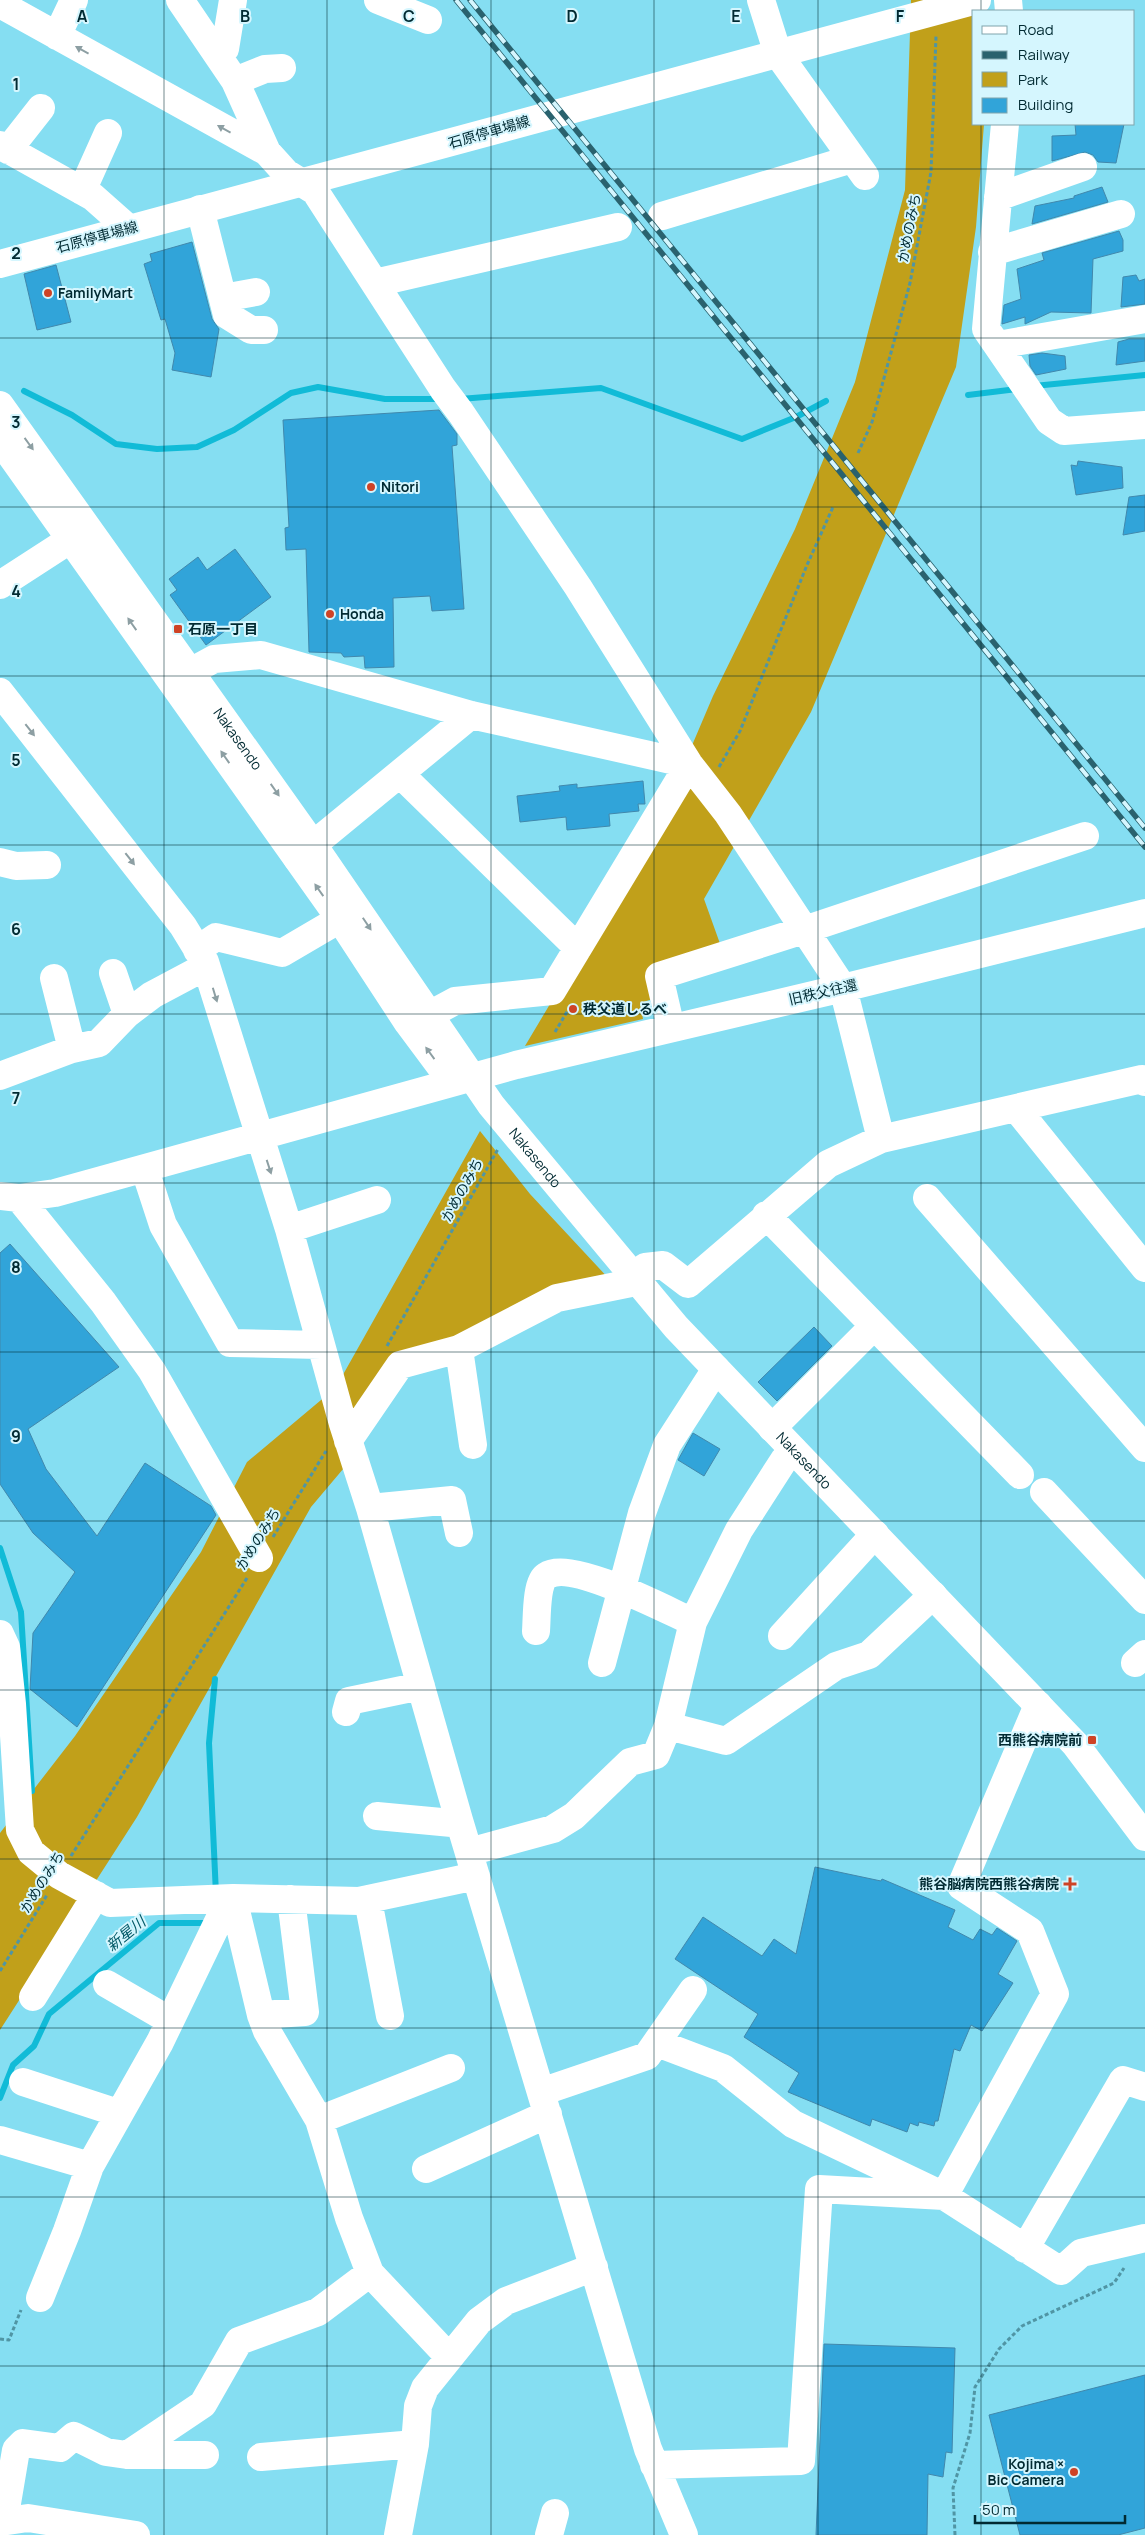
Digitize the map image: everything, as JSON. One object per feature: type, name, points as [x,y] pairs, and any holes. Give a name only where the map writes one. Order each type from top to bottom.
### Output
[{"type":"main road","points":[[57,36],[74,0]]},
{"type":"main road","points":[[180,0],[235,81],[267,152],[286,173],[315,191],[443,389],[462,413],[578,586],[689,764],[728,814],[843,988],[881,1139]]},
{"type":"main road","points":[[219,56],[225,49],[233,0]]},
{"type":"main road","points":[[378,0],[428,20]]},
{"type":"main road","points":[[662,216],[858,167],[778,54],[761,0]]},
{"type":"main road","name":"石原停車場線","points":[[0,264],[778,54],[920,10],[977,0]]},
{"type":"main road","points":[[0,4],[267,152]]},
{"type":"main road","points":[[235,81],[265,69],[282,68]]},
{"type":"main road","points":[[41,108],[2,148],[93,197],[128,228]]},
{"type":"main road","points":[[1005,125],[986,328],[1049,422],[1064,431],[1145,425]]},
{"type":"main road","points":[[82,191],[108,133]]},
{"type":"main road","points":[[998,197],[1084,167]]},
{"type":"main road","points":[[200,209],[227,315],[251,330],[264,330]]},
{"type":"main road","points":[[992,252],[1121,214]]},
{"type":"main road","points":[[374,284],[618,227]]},
{"type":"main road","points":[[222,298],[256,292]]},
{"type":"main road","points":[[998,345],[1145,319]]},
{"type":"main road","name":"Nakasendo","points":[[0,405],[192,672],[306,852],[340,919],[408,1023],[440,1066],[470,1078]]},
{"type":"main road","name":"Nakasendo","points":[[0,440],[71,539],[428,1015],[470,1078],[634,1280],[772,1428],[1075,1744],[1145,1837]]},
{"type":"main road","points":[[0,584],[71,539]]},
{"type":"main road","points":[[192,672],[214,659],[261,655],[471,715],[689,764]]},
{"type":"main road","points":[[0,692],[183,926],[201,956],[289,1229],[346,1433],[370,1508],[459,1820],[654,2465],[684,2535]]},
{"type":"main road","points":[[306,852],[471,715]]},
{"type":"main road","points":[[428,1015],[455,1001],[552,991],[689,764]]},
{"type":"main road","points":[[400,774],[578,948]]},
{"type":"main road","points":[[671,1028],[659,976],[804,930],[1085,836]]},
{"type":"main road","points":[[0,862],[16,866],[47,865]]},
{"type":"main road","name":"旧秩父往還","points":[[9,1197],[56,1193],[145,1170],[501,1070],[843,988],[1145,912]]},
{"type":"main road","points":[[0,1076],[72,1049],[99,1043],[127,1014],[152,995],[199,970],[201,956],[216,937],[282,953],[340,919]]},
{"type":"main road","points":[[113,973],[127,1014]]},
{"type":"main road","points":[[54,978],[72,1049]]},
{"type":"main road","points":[[346,1433],[400,1365],[459,1349],[557,1298],[634,1280],[645,1267],[663,1265],[688,1284],[766,1215],[828,1164],[881,1139],[1142,1079],[1145,1082]]},
{"type":"main road","points":[[1016,1108],[1145,1268]]},
{"type":"main road","points":[[145,1170],[163,1225],[230,1343],[321,1345]]},
{"type":"main road","points":[[9,1197],[103,1302],[152,1371],[259,1558]]},
{"type":"main road","points":[[927,1198],[1145,1448]]},
{"type":"main road","points":[[289,1229],[377,1200]]},
{"type":"main road","points":[[766,1215],[1020,1475]]},
{"type":"main road","points":[[772,1428],[874,1326]]},
{"type":"main road","points":[[459,1349],[473,1445]]},
{"type":"main road","points":[[602,1663],[620,1588],[642,1512],[666,1445],[716,1369]]},
{"type":"main road","points":[[0,1634],[6,1647],[12,1704],[20,1830],[30,1852],[59,1875],[110,1903],[222,1899],[368,1900],[472,1864],[553,1829],[574,1816],[630,1762],[656,1755],[668,1726],[692,1622],[739,1530],[784,1460],[793,1450]]},
{"type":"main road","points":[[1044,1492],[1145,1600]]},
{"type":"main road","points":[[370,1508],[452,1500],[460,1533]]},
{"type":"main road","points":[[782,1636],[875,1534]]},
{"type":"main road","points":[[536,1631],[540,1583],[546,1576],[560,1572],[612,1584],[692,1622]]},
{"type":"main road","points":[[668,1726],[726,1741],[836,1666],[869,1655],[934,1595]]},
{"type":"main road","points":[[346,1712],[349,1702],[421,1686]]},
{"type":"main road","points":[[944,2196],[1055,1994],[1030,1931],[962,1886],[1038,1705]]},
{"type":"main road","points":[[377,1816],[452,1822],[459,1820]]},
{"type":"main road","points":[[32,1997],[96,1895]]},
{"type":"main road","points":[[222,1899],[267,2030],[318,2120],[349,2218],[370,2273],[449,2357]]},
{"type":"main road","points":[[40,2298],[67,2231],[90,2166],[118,2113],[160,2042],[222,1899]]},
{"type":"main road","points":[[261,2015],[305,2012],[291,1899]]},
{"type":"main road","points":[[368,1900],[390,2016]]},
{"type":"main road","points":[[107,1984],[169,2020]]},
{"type":"main road","points":[[426,2169],[545,2103],[647,2056],[694,1990]]},
{"type":"main road","points":[[657,2042],[723,2068],[793,2124],[944,2196],[1060,2272],[1081,2254],[1145,2238]]},
{"type":"main road","points":[[318,2120],[451,2068]]},
{"type":"main road","points":[[1025,2248],[1124,2080],[1145,2087]]},
{"type":"main road","points":[[23,2082],[118,2113]]},
{"type":"main road","points":[[0,2140],[90,2166]]},
{"type":"main road","points":[[654,2465],[801,2460],[819,2189],[944,2196]]},
{"type":"main road","points":[[398,2535],[415,2444],[418,2406],[425,2388],[479,2321],[506,2302],[594,2267]]},
{"type":"main road","points":[[128,2455],[203,2404],[239,2341],[318,2312],[370,2273]]},
{"type":"main road","points":[[136,2535],[28,2518],[2,2521],[16,2450],[23,2443],[60,2448],[74,2436],[106,2452],[128,2455],[204,2455]]},
{"type":"main road","points":[[261,2457],[415,2444]]},
{"type":"path","name":"かめのみち","points":[[858,452],[872,422],[910,283],[931,172],[920,10]]},
{"type":"path","name":"かめのみち","points":[[386,1348],[500,1145]]},
{"type":"path","name":"かめのみち","points":[[0,1971],[259,1558],[346,1433]]},
{"type":"path","points":[[955,2535],[953,2488],[970,2433],[975,2387],[999,2349],[1022,2326],[1114,2283],[1129,2261]]},
{"type":"path","points":[[0,2339],[9,2340],[24,2301],[40,2298]]},
{"type":"green space","points":[[911,0],[977,0],[974,10],[972,10],[972,125],[984,125],[976,227],[956,367],[811,712],[704,899],[723,952],[654,974],[659,997],[640,1003],[643,1019],[525,1046],[662,816],[713,696],[795,529],[855,382],[905,190]]},
{"type":"green space","points":[[480,1131],[530,1194],[611,1281],[462,1338],[401,1355],[347,1435],[340,1380]]},
{"type":"green space","points":[[327,1395],[349,1462],[311,1507],[137,1817],[0,2030],[0,1833],[75,1736],[201,1552],[247,1462]]},
{"type":"building","points":[[1075,125],[1124,125],[1116,163],[1098,162],[1093,155],[1085,152],[1052,161],[1052,136],[1076,135]]},
{"type":"building","points":[[1102,187],[1108,202],[1032,224],[1035,206],[1074,198],[1074,196]]},
{"type":"building","points":[[1119,231],[1123,240],[1123,251],[1093,259],[1091,313],[1051,312],[1025,324],[1025,317],[1002,324],[1004,305],[1021,299],[1017,269],[1044,260],[1042,253]]},
{"type":"building","points":[[192,242],[212,319],[219,329],[211,377],[172,370],[175,353],[165,319],[161,320],[144,264],[152,261],[150,254]]},
{"type":"building","points":[[56,265],[71,322],[37,330],[24,274]]},
{"type":"building","points":[[1136,275],[1139,281],[1145,279],[1145,304],[1121,307],[1123,277]]},
{"type":"building","points":[[1129,339],[1145,339],[1145,361],[1116,365],[1118,342]]},
{"type":"building","points":[[1042,353],[1065,356],[1066,369],[1036,375],[1030,366],[1029,355]]},
{"type":"building","name":"Nitori","points":[[439,410],[457,434],[457,445],[452,446],[464,609],[432,611],[430,596],[393,598],[394,667],[365,668],[364,656],[344,657],[341,653],[309,652],[306,549],[286,550],[285,528],[289,527],[283,420]]},
{"type":"building","points":[[1078,461],[1122,467],[1123,488],[1076,495],[1071,465],[1077,466]]},
{"type":"building","points":[[1145,495],[1145,531],[1123,535],[1129,497]]},
{"type":"building","points":[[235,549],[271,597],[206,645],[170,595],[177,590],[169,579],[198,557],[207,570]]},
{"type":"building","points":[[643,781],[645,804],[638,804],[639,811],[609,814],[610,826],[567,830],[566,817],[520,822],[517,796],[560,791],[559,786],[577,784],[577,788]]},
{"type":"building","points":[[10,1244],[119,1367],[28,1429],[46,1469],[97,1536],[145,1463],[211,1506],[216,1515],[77,1727],[30,1689],[33,1633],[75,1572],[33,1533],[0,1484],[0,1253]]},
{"type":"building","points":[[814,1327],[832,1346],[777,1401],[758,1382]]},
{"type":"building","points":[[693,1433],[720,1449],[704,1476],[678,1460]]},
{"type":"building","points":[[815,1867],[881,1881],[882,1879],[955,1910],[948,1927],[973,1940],[980,1929],[992,1935],[997,1928],[1017,1941],[998,1974],[1013,1983],[982,2031],[971,2025],[960,2051],[954,2049],[938,2121],[935,2121],[934,2126],[919,2122],[918,2126],[910,2123],[907,2132],[872,2119],[870,2126],[788,2092],[799,2073],[744,2037],[758,2014],[675,1959],[703,1917],[762,1956],[774,1939],[796,1954]]},
{"type":"building","points":[[824,2344],[955,2348],[952,2453],[946,2452],[943,2477],[928,2474],[927,2535],[816,2535]]},
{"type":"building","name":"Kojima × Bic Camera","points":[[1145,2375],[1145,2528],[1118,2535],[1020,2535],[989,2415]]},
{"type":"waterway","points":[[1034,386],[1145,375]]},
{"type":"waterway","points":[[24,391],[72,415],[116,444],[157,449],[197,447],[234,430],[291,393],[318,387],[385,399],[440,399]]},
{"type":"waterway","points":[[460,399],[601,388],[742,439],[796,417],[826,401]]},
{"type":"waterway","points":[[968,395],[1017,389]]},
{"type":"waterway","name":"新星川","points":[[0,1548],[21,1612],[32,1791]]},
{"type":"waterway","name":"新星川","points":[[215,1679],[209,1743],[216,1894]]},
{"type":"waterway","name":"新星川","points":[[0,2098],[13,2065],[34,2046],[49,2014],[159,1923],[211,1923]]},
{"type":"railway","points":[[456,0],[1145,847]]},
{"type":"railway","points":[[470,0],[1145,828]]},
{"type":"place","name":"FamilyMart","points":[[48,293]]},
{"type":"place","name":"Nitori","points":[[371,487]]},
{"type":"place","name":"Honda","points":[[330,614]]},
{"type":"place","name":"石原一丁目","points":[[178,629]]},
{"type":"place","name":"秩父道しるべ","points":[[573,1009]]},
{"type":"place","name":"西熊谷病院前","points":[[1092,1740]]},
{"type":"place","name":"熊谷脳病院西熊谷病院","points":[[1070,1884]]},
{"type":"place","name":"Kojima × Bic Camera","points":[[1074,2472]]}]
